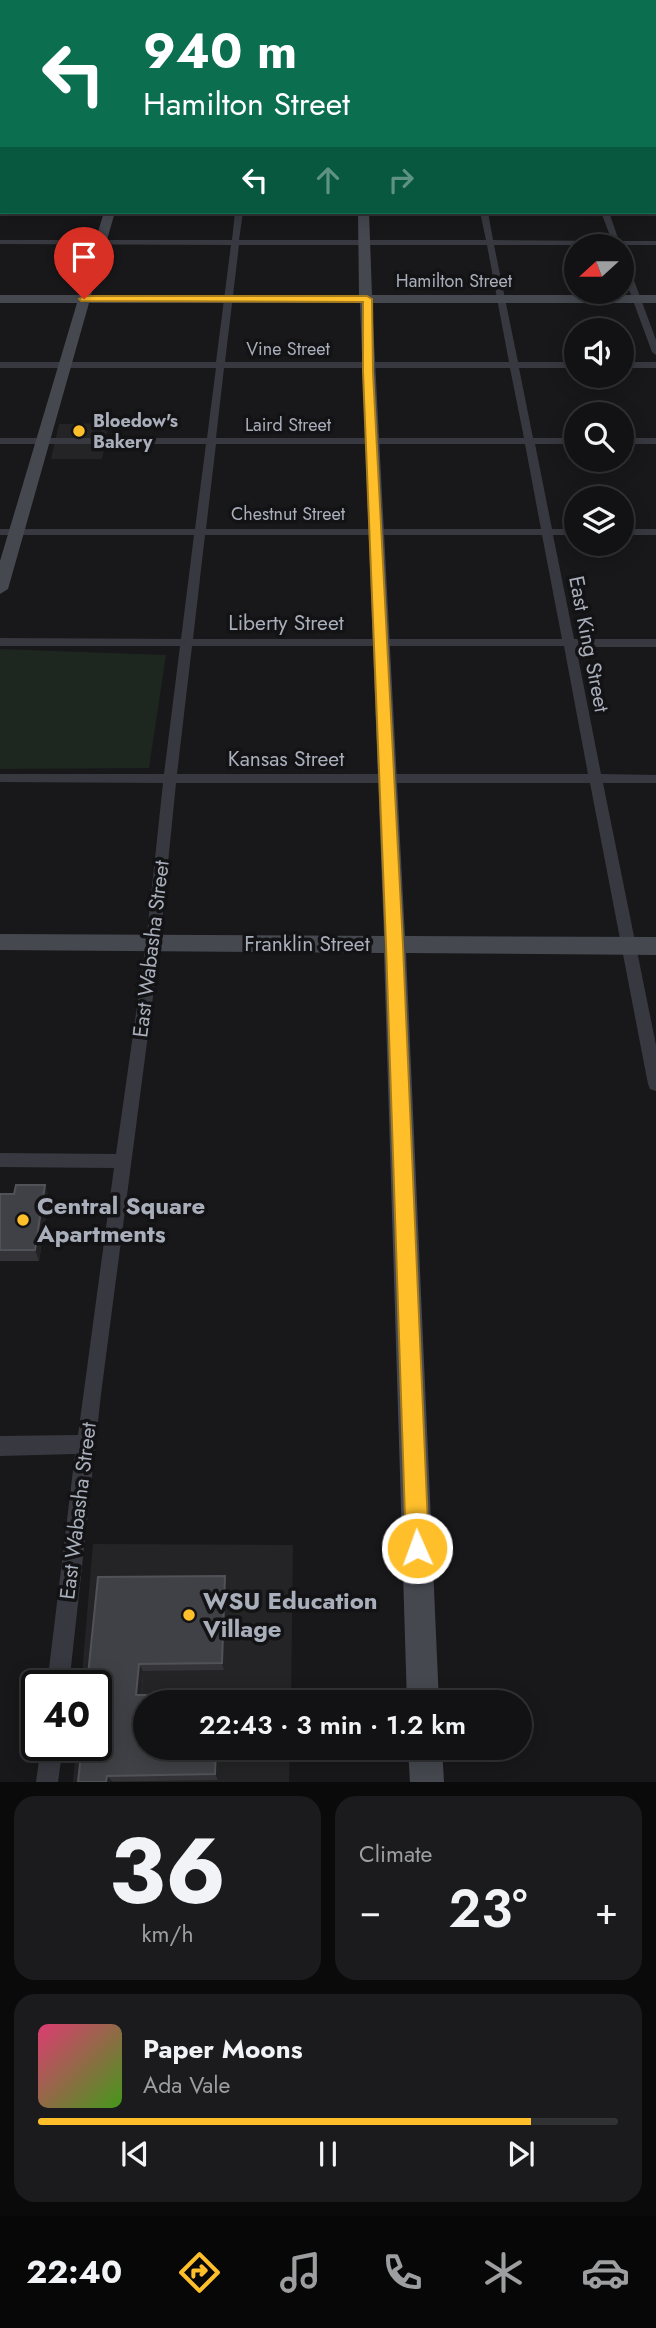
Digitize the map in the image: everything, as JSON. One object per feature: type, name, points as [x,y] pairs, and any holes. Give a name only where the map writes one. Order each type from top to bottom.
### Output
[{"type":"street","points":[[0,589],[108,214]]},
{"type":"street","name":"East Wabasha Street","points":[[60,1670],[122,1161],[153,943],[170,778],[239,214]]},
{"type":"street","points":[[363,214],[424,1690]]},
{"type":"street","name":"East King Street","points":[[484,214],[656,1084]]},
{"type":"street","points":[[607,214],[613,234]]},
{"type":"street","points":[[0,242],[564,244]]},
{"type":"street","points":[[634,244],[656,243]]},
{"type":"street","points":[[634,291],[656,352]]},
{"type":"street","name":"Hamilton Street","points":[[0,299],[656,299]]},
{"type":"street","name":"Vine Street","points":[[0,365],[564,365]]},
{"type":"street","points":[[634,365],[656,365]]},
{"type":"street","name":"Laird Street","points":[[0,441],[564,441]]},
{"type":"street","points":[[634,441],[656,441]]},
{"type":"street","name":"Chestnut Street","points":[[0,532],[564,532]]},
{"type":"street","points":[[634,532],[656,532]]},
{"type":"street","name":"Liberty Street","points":[[0,642],[656,643]]},
{"type":"street","name":"Kansas Street","points":[[0,778],[656,779]]},
{"type":"street","name":"Franklin Street","points":[[0,942],[656,946]]},
{"type":"street","points":[[0,1160],[122,1161]]},
{"type":"street","points":[[0,1446],[86,1444]]},
{"type":"street","points":[[426,1760],[427,1782]]},
{"type":"street","points":[[47,1782],[50,1761]]},
{"type":"shaded area","points":[[109,423],[102,459],[51,459],[59,424]]},
{"type":"shaded area","points":[[0,649],[166,655],[149,768],[0,769]]},
{"type":"shaded area","name":"WSU Education Village","points":[[93,1544],[293,1545],[291,1690],[133,1690],[133,1760],[290,1760],[289,1782],[73,1782],[75,1761],[112,1761],[112,1670],[82,1670]]},
{"type":"building","name":"Central Square Apartments","points":[[16,1185],[45,1185],[35,1250],[0,1250],[0,1194],[14,1194]]},
{"type":"building","points":[[225,1576],[222,1663],[139,1664],[136,1690],[133,1690],[133,1760],[216,1760],[215,1774],[107,1776],[106,1782],[78,1782],[80,1761],[112,1761],[112,1670],[89,1670],[98,1577]]},
{"type":"place","name":"Bloedow's Bakery","points":[[79,431]]},
{"type":"place","name":"Central Square Apartments","points":[[23,1220]]},
{"type":"place","name":"WSU Education Village","points":[[189,1615]]},
{"type":"route","points":[[84,299],[367,299],[385,766],[395,945],[417,1548]]}]
